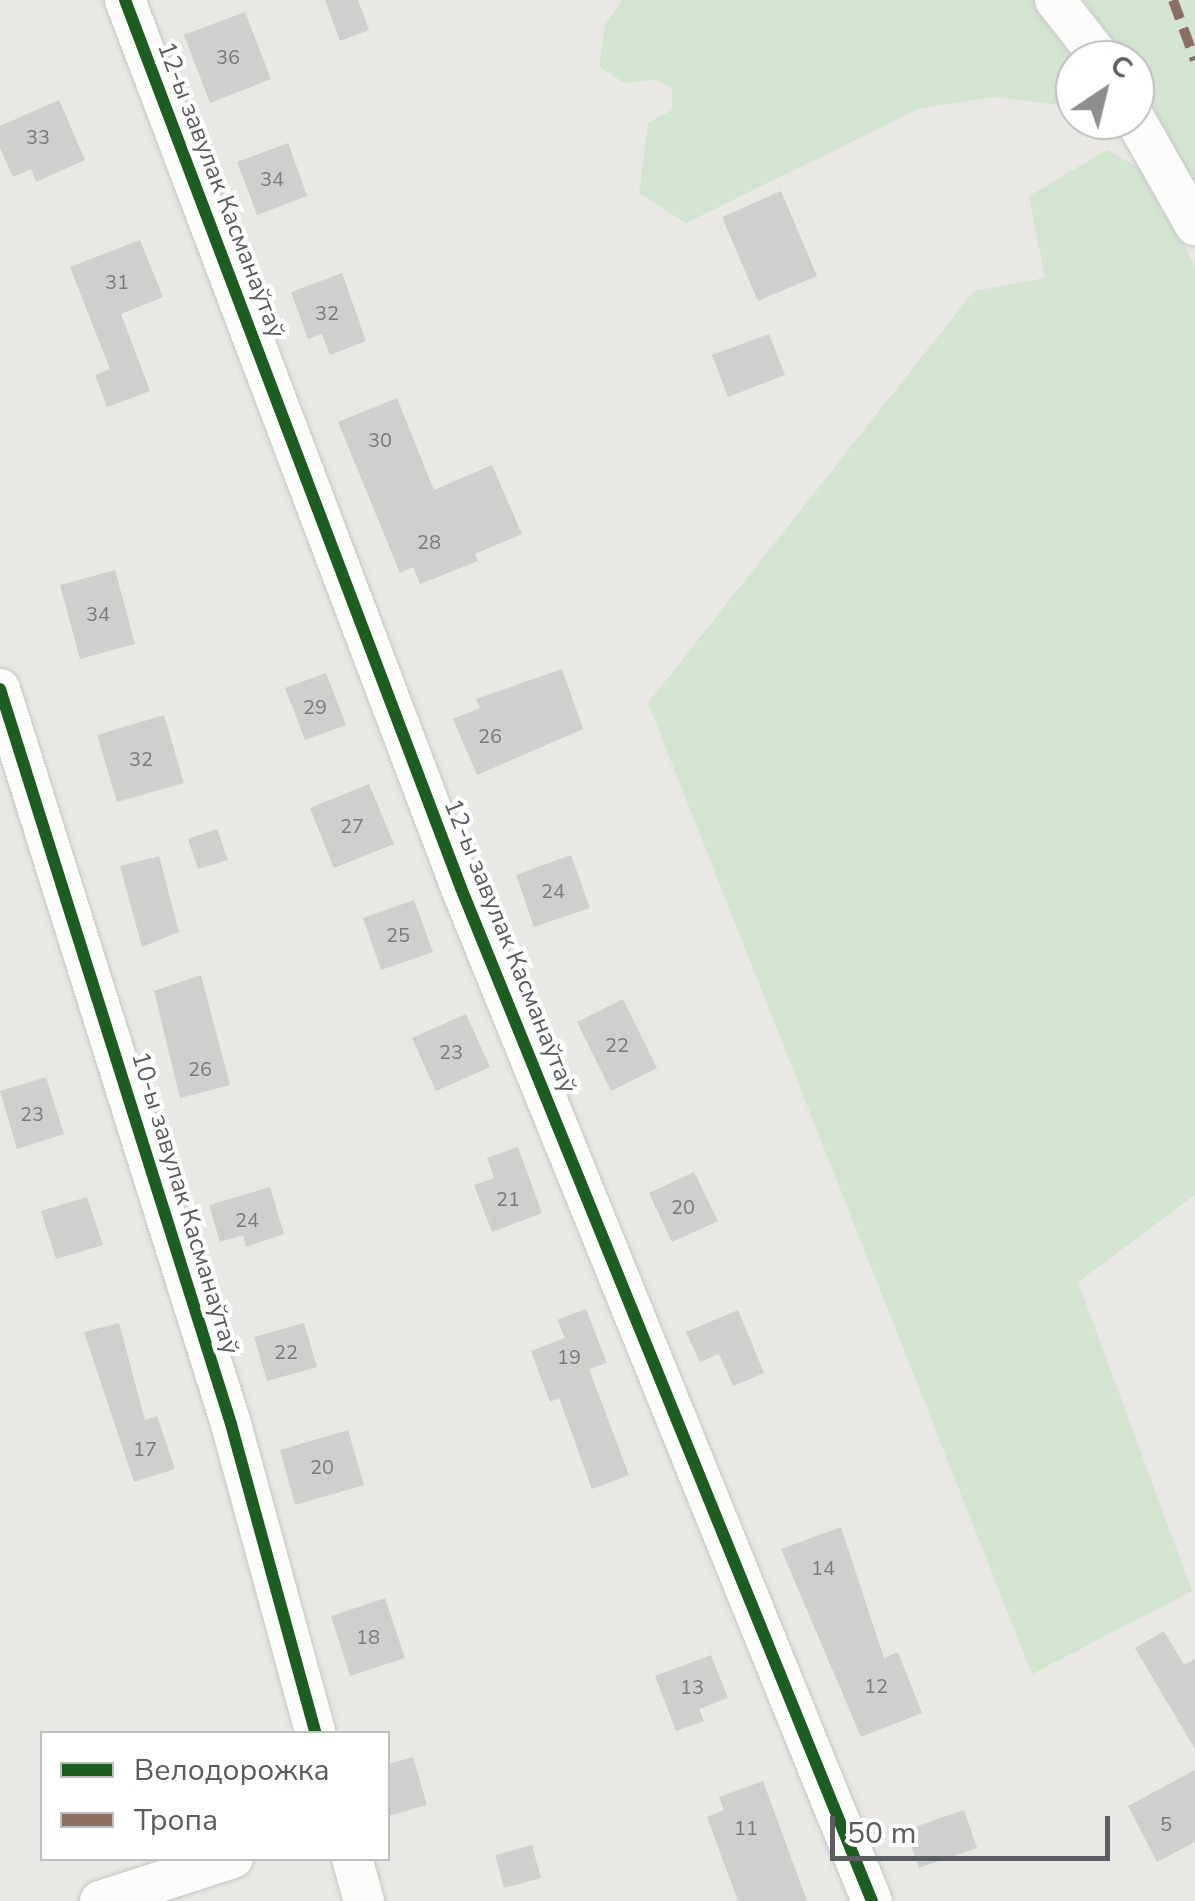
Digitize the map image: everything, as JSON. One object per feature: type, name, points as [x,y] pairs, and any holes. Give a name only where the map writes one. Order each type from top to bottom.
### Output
[{"type":"street","name":"12-ы завулак Касманаўтаў","points":[[125,0],[461,888],[872,1901]]},
{"type":"street","points":[[1055,0],[1086,40]]},
{"type":"street","points":[[1147,140],[1195,225]]},
{"type":"street","name":"10-ы завулак Касманаўтаў","points":[[0,689],[231,1424],[315,1731]]},
{"type":"street","points":[[100,1901],[224,1861]]},
{"type":"street","points":[[353,1861],[364,1901]]},
{"type":"green space","points":[[622,0],[1034,0],[1066,40],[1055,40],[1055,104],[995,97],[921,108],[686,223],[639,193],[648,123],[672,110],[672,88],[655,80],[624,83],[599,66],[605,25]]},
{"type":"green space","points":[[1084,0],[1195,0],[1195,188],[1155,114],[1155,40],[1112,40]]},
{"type":"green space","points":[[1107,150],[1143,170],[1195,266],[1195,1195],[1078,1282],[1192,1591],[1032,1674],[648,703],[974,291],[1045,278],[1029,196]]},
{"type":"building","points":[[325,0],[358,0],[369,30],[340,41]]},
{"type":"building","points":[[245,12],[271,79],[210,103],[184,35]]},
{"type":"building","points":[[59,100],[85,160],[36,182],[31,169],[13,177],[0,148],[0,126]]},
{"type":"building","points":[[288,143],[307,196],[257,215],[237,162]]},
{"type":"building","points":[[781,191],[817,276],[758,301],[722,217]]},
{"type":"building","points":[[140,240],[163,297],[121,314],[150,391],[107,407],[95,375],[110,369],[70,267]]},
{"type":"building","points":[[342,273],[366,341],[330,355],[322,334],[308,339],[291,292]]},
{"type":"building","points":[[769,334],[785,375],[728,397],[712,355]]},
{"type":"building","points":[[397,398],[434,490],[492,465],[522,534],[475,554],[478,561],[420,584],[413,567],[400,573],[338,422]]},
{"type":"building","points":[[115,570],[135,644],[80,659],[60,585]]},
{"type":"building","points":[[562,669],[583,729],[477,775],[453,719],[480,708],[476,699]]},
{"type":"building","points":[[326,673],[346,725],[305,740],[285,688]]},
{"type":"building","points":[[164,715],[184,783],[117,802],[97,735]]},
{"type":"building","points":[[369,784],[394,844],[334,868],[310,808]]},
{"type":"building","points":[[217,829],[228,860],[198,869],[188,839]]},
{"type":"building","points":[[571,855],[590,908],[534,927],[516,875]]},
{"type":"building","points":[[159,856],[179,932],[142,947],[120,866]]},
{"type":"building","points":[[414,900],[433,952],[381,970],[363,918]]},
{"type":"building","points":[[201,975],[230,1085],[180,1098],[154,991]]},
{"type":"building","points":[[623,999],[657,1068],[611,1091],[577,1022]]},
{"type":"building","points":[[466,1014],[490,1067],[436,1091],[412,1038]]},
{"type":"building","points":[[46,1077],[64,1134],[17,1149],[0,1091]]},
{"type":"building","points":[[518,1147],[542,1213],[492,1232],[474,1185],[494,1178],[487,1158]]},
{"type":"building","points":[[694,1172],[718,1221],[672,1242],[649,1193]]},
{"type":"building","points":[[270,1187],[284,1234],[246,1247],[243,1235],[220,1242],[209,1205]]},
{"type":"building","points":[[87,1197],[103,1245],[56,1259],[41,1211]]},
{"type":"building","points":[[586,1309],[607,1363],[589,1369],[629,1475],[592,1489],[559,1398],[550,1402],[531,1351],[565,1338],[557,1320]]},
{"type":"building","points":[[738,1310],[764,1373],[733,1386],[719,1354],[700,1362],[686,1332]]},
{"type":"building","points":[[119,1323],[145,1420],[157,1416],[175,1469],[134,1482],[84,1332]]},
{"type":"building","points":[[304,1323],[317,1367],[267,1381],[254,1337]]},
{"type":"building","points":[[348,1430],[364,1485],[295,1505],[280,1450]]},
{"type":"building","points":[[841,1527],[884,1658],[898,1652],[922,1713],[861,1737],[781,1549]]},
{"type":"building","points":[[385,1598],[405,1658],[350,1676],[331,1616]]},
{"type":"building","points":[[1164,1631],[1184,1665],[1195,1659],[1195,1749],[1135,1648]]},
{"type":"building","points":[[711,1655],[728,1698],[699,1709],[704,1721],[676,1731],[655,1676]]},
{"type":"building","points":[[413,1757],[427,1805],[390,1815],[390,1763]]},
{"type":"building","points":[[1195,1770],[1195,1842],[1157,1862],[1128,1806]]},
{"type":"building","points":[[763,1781],[807,1901],[738,1901],[707,1817],[724,1810],[719,1797]]},
{"type":"building","points":[[964,1810],[977,1848],[919,1868],[906,1830]]},
{"type":"building","points":[[532,1845],[541,1878],[504,1888],[495,1855]]},
{"type":"marked path","points":[[1173,0],[1195,60]]},
{"type":"cycle path","points":[[125,0],[461,888],[872,1901]]},
{"type":"cycle path","points":[[0,689],[231,1424],[315,1731]]}]
